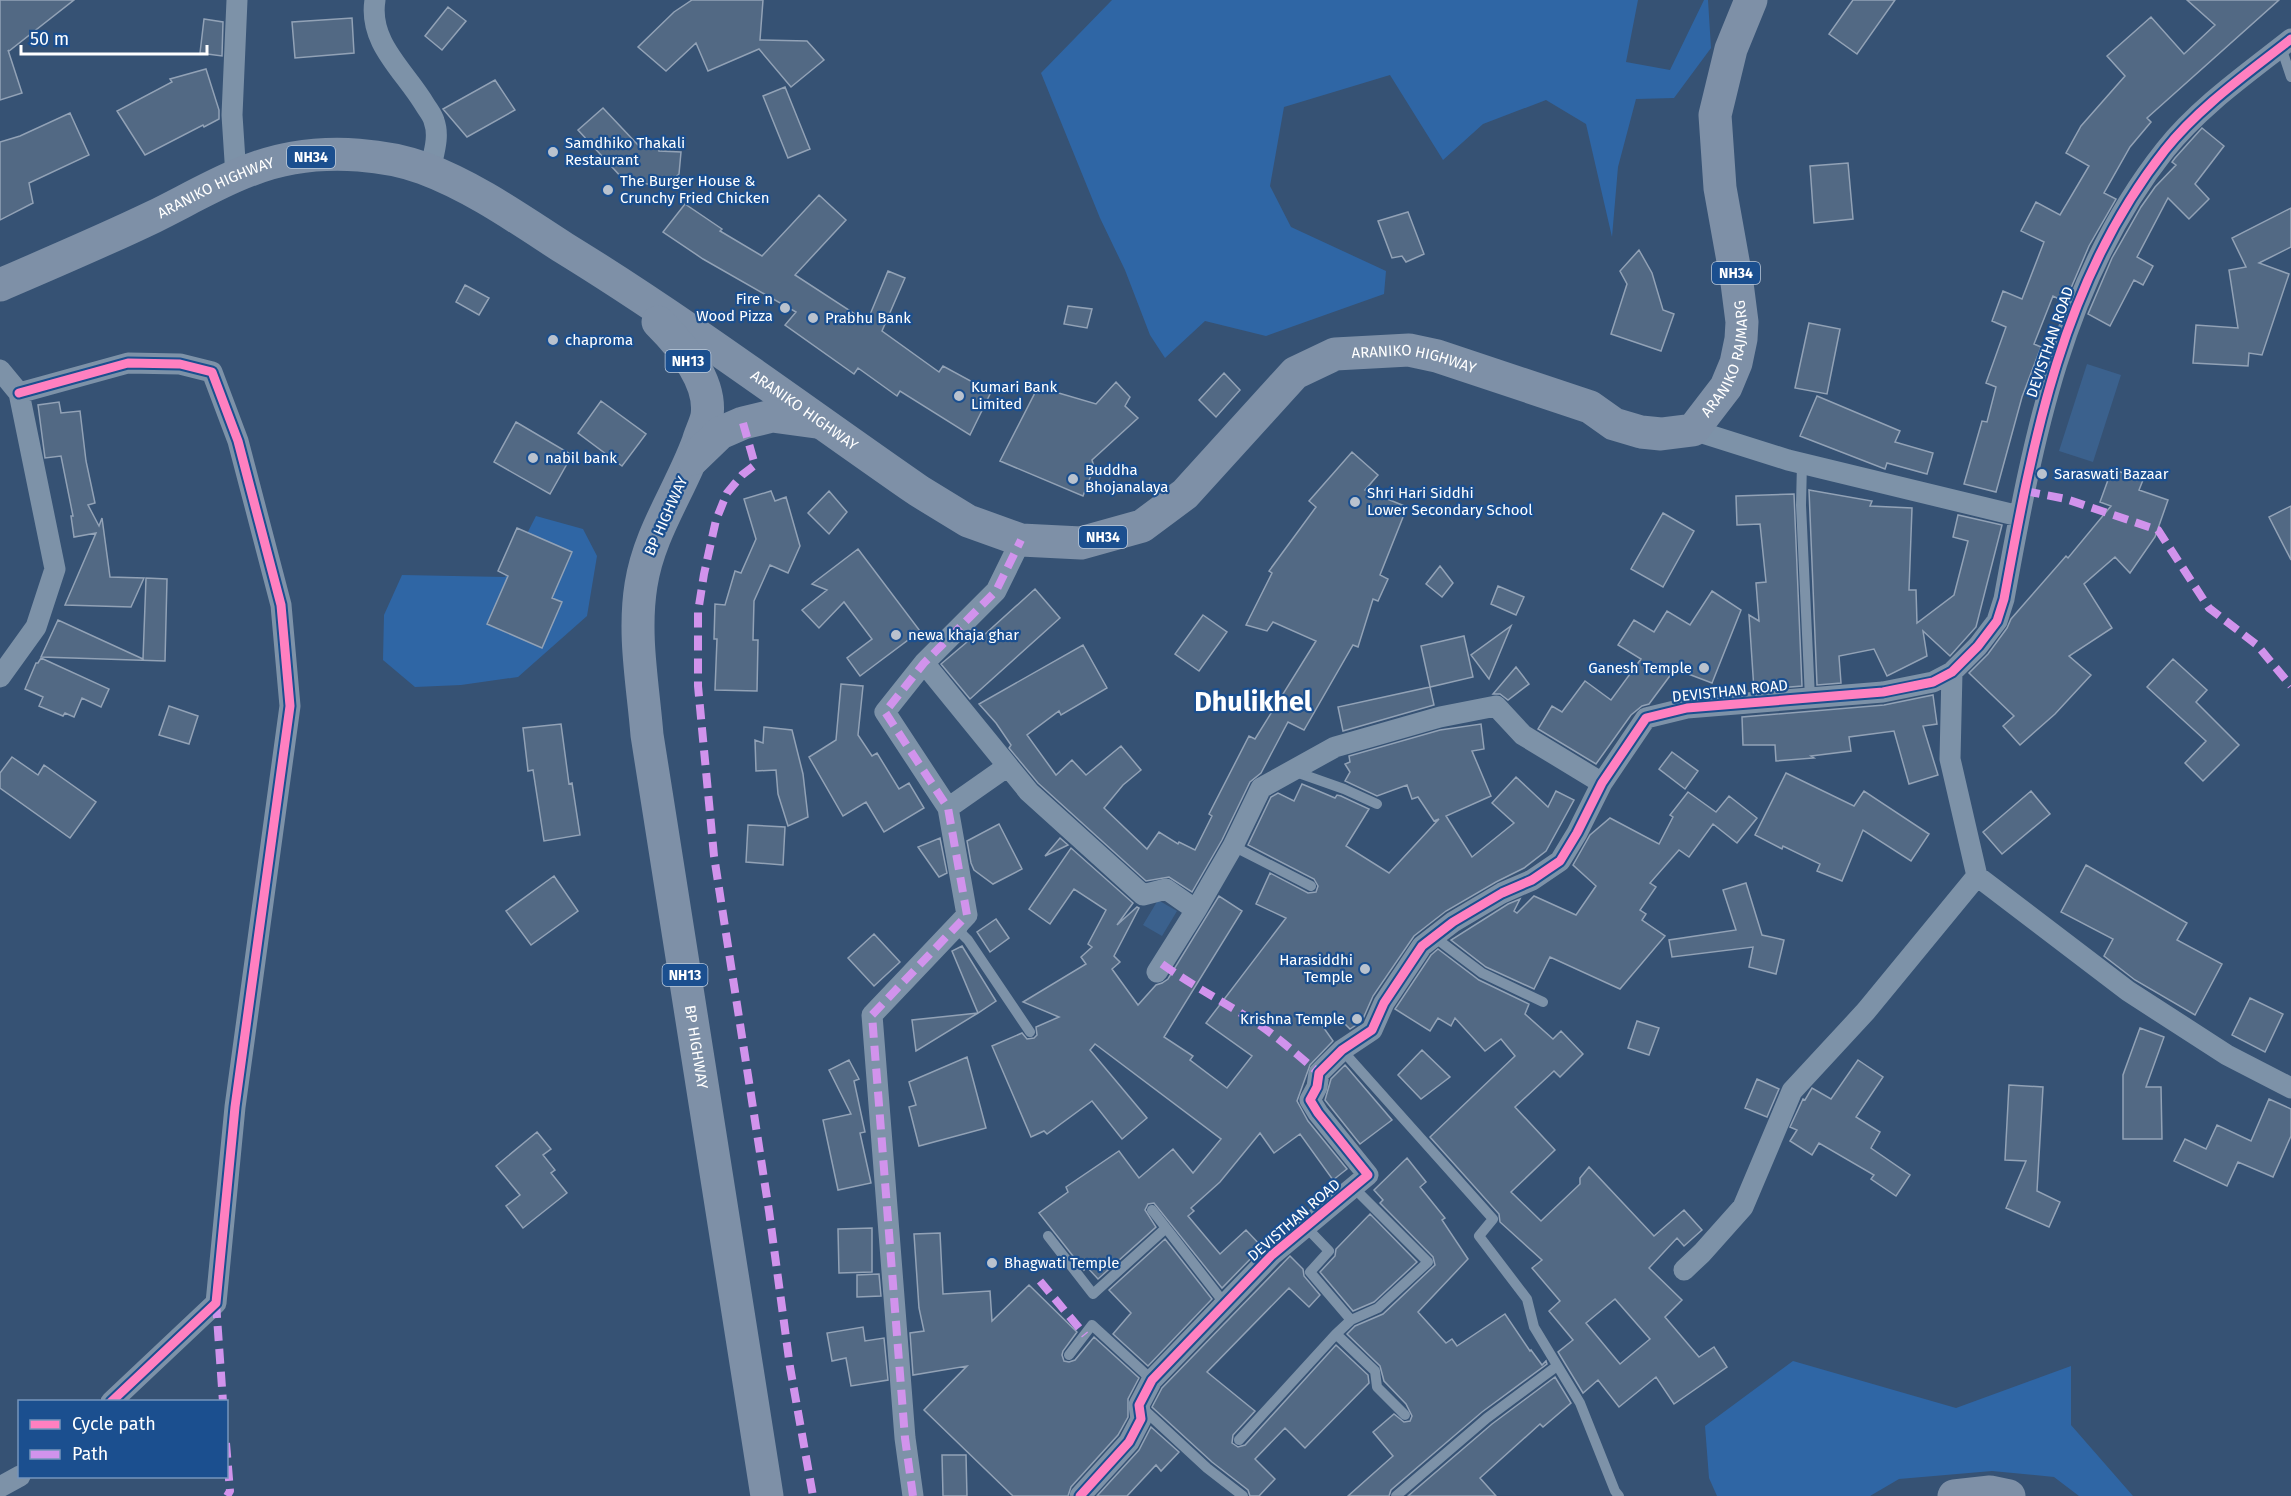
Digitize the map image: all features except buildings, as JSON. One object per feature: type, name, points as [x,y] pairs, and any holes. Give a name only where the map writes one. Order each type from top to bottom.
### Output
[{"type":"highway","name":"ARANIKO RAJMARG","points":[[1590,407],[1614,424],[1641,432],[1661,434],[1694,430],[1726,387],[1736,363],[1742,322],[1720,188],[1715,115],[1731,49],[1751,0]]},
{"type":"highway","name":"ARANIKO HIGHWAY","points":[[0,285],[121,232],[236,176],[268,164],[294,158],[326,155],[393,160],[430,171],[466,187],[617,280],[919,491],[968,521],[1021,540],[1082,543],[1142,526],[1185,494],[1295,373],[1335,354],[1409,350],[1437,356],[1590,407]]},
{"type":"highway","name":"BP HIGHWAY","points":[[617,280],[666,331],[699,374],[707,416],[691,461],[649,548],[641,585],[637,625],[647,735],[767,1496]]},
{"type":"highway","name":"BP HIGHWAY","points":[[691,461],[720,433],[743,423],[772,416],[821,423]]},
{"type":"highway","points":[[1954,1496],[1990,1492],[2009,1496]]},
{"type":"street","points":[[236,176],[232,115],[237,0]]},
{"type":"street","points":[[375,0],[373,14],[375,28],[383,45],[435,121],[437,141],[430,171]]},
{"type":"street","name":"DEVISTHAN ROAD","points":[[1080,1496],[1129,1442],[1141,1419],[1139,1405],[1152,1380],[1272,1255],[1368,1175],[1310,1100],[1317,1087],[1319,1073],[1342,1050],[1372,1030],[1384,1003],[1422,946],[1433,936],[1479,906],[1532,880],[1560,861],[1602,783],[1646,718],[1687,708],[1882,692],[1934,682],[1952,672],[1978,646],[1997,621],[2004,599],[2036,433],[2067,330],[2093,267],[2120,215],[2166,148],[2206,108],[2286,43]]},
{"type":"street","points":[[20,393],[128,363],[180,363],[212,372],[238,441],[281,605],[290,706],[235,1107],[216,1303],[112,1400]]},
{"type":"street","points":[[0,369],[20,393],[56,568],[36,627],[0,677]]},
{"type":"street","points":[[1694,430],[1802,463],[2019,516]]},
{"type":"street","points":[[913,1496],[905,1438],[872,1014],[967,915],[948,808],[885,712],[924,663],[996,591],[1021,540]]},
{"type":"street","points":[[924,663],[1029,792],[1143,895],[1166,889],[1196,910]]},
{"type":"street","points":[[1952,672],[1950,759],[1977,876],[2128,991],[2228,1055],[2291,1088]]},
{"type":"street","points":[[1157,972],[1233,846],[1261,788],[1335,747],[1440,717],[1496,706],[1523,735],[1602,783]]},
{"type":"street","points":[[948,808],[1008,766]]},
{"type":"street","points":[[1684,1270],[1743,1207],[1792,1091],[1866,1011],[1977,876]]},
{"type":"street","points":[[0,1487],[18,1477]]},
{"type":"lane","points":[[2286,43],[2291,77]]},
{"type":"lane","points":[[1802,463],[1800,506],[1810,698]]},
{"type":"lane","points":[[1290,770],[1344,789],[1377,804]]},
{"type":"lane","points":[[1233,846],[1311,886]]},
{"type":"lane","points":[[967,915],[961,933],[1030,1032]]},
{"type":"lane","points":[[1433,936],[1482,973],[1543,1002]]},
{"type":"lane","points":[[1342,1050],[1493,1219],[1479,1236],[1527,1299],[1534,1326],[1580,1403],[1619,1496]]},
{"type":"lane","points":[[1239,1440],[1350,1320],[1378,1308],[1428,1262],[1354,1188]]},
{"type":"lane","points":[[1152,1210],[1225,1304]]},
{"type":"lane","points":[[1305,1226],[1329,1251],[1310,1272],[1350,1320]]},
{"type":"lane","points":[[1048,1236],[1094,1294],[1166,1228]]},
{"type":"lane","points":[[1069,1355],[1092,1325],[1152,1380]]},
{"type":"lane","points":[[1336,1334],[1375,1371],[1377,1387],[1405,1415]]},
{"type":"lane","points":[[1396,1496],[1488,1418],[1557,1366]]},
{"type":"lane","points":[[1139,1405],[1208,1468],[1243,1496]]},
{"type":"shaded area","points":[[1112,0],[1638,0],[1626,62],[1670,70],[1704,0],[1708,0],[1711,48],[1674,98],[1636,99],[1618,167],[1612,237],[1586,124],[1546,100],[1483,124],[1443,160],[1390,75],[1284,107],[1270,186],[1291,227],[1386,271],[1384,294],[1266,336],[1205,321],[1165,358],[1150,335],[1125,270],[1100,218],[1041,73]]},
{"type":"shaded area","points":[[2087,364],[2121,375],[2093,462],[2059,451]]},
{"type":"shaded area","points":[[536,516],[583,529],[597,556],[587,616],[518,677],[461,685],[415,687],[383,660],[384,615],[402,575],[505,577]]},
{"type":"shaded area","points":[[1158,900],[1177,911],[1162,936],[1143,925]]},
{"type":"shaded area","points":[[1793,1361],[1956,1408],[2071,1366],[2071,1425],[2133,1496],[2079,1496],[2054,1477],[1992,1471],[1899,1479],[1870,1496],[1717,1496],[1709,1478],[1705,1426]]},
{"type":"marked path","points":[[743,423],[755,465],[742,475],[727,493],[716,520],[698,612],[698,686],[714,856],[769,1211],[790,1367],[813,1496]]},
{"type":"marked path","points":[[2025,491],[2066,499],[2158,530],[2209,608],[2257,645],[2291,686]]},
{"type":"marked path","points":[[913,1496],[905,1438],[872,1015],[967,915],[948,808],[885,712],[924,663],[996,591],[1021,540]]},
{"type":"marked path","points":[[1162,964],[1261,1026],[1319,1073]]},
{"type":"marked path","points":[[1040,1281],[1085,1335]]},
{"type":"marked path","points":[[216,1303],[223,1400]]},
{"type":"marked path","points":[[227,1496],[230,1491],[228,1467]]},
{"type":"cycle path","points":[[1080,1496],[1129,1442],[1141,1419],[1139,1405],[1152,1380],[1272,1255],[1368,1175],[1310,1100],[1317,1087],[1319,1073],[1342,1050],[1372,1030],[1384,1003],[1422,946],[1453,922],[1502,893],[1532,880],[1560,861],[1602,783],[1646,718],[1687,708],[1883,692],[1933,682],[1952,672],[1978,646],[1997,621],[2004,599],[2041,421],[2076,307],[2100,253],[2130,200],[2178,134],[2225,91],[2291,39]]},
{"type":"cycle path","points":[[19,393],[128,363],[180,364],[212,372],[238,441],[281,605],[290,706],[235,1107],[216,1303],[113,1400]]},
{"type":"place","name":"Samdhiko Thakali Restaurant","points":[[553,152]]},
{"type":"place","name":"The Burger House & Crunchy Fried Chicken","points":[[608,190]]},
{"type":"place","name":"Fire n Wood Pizza","points":[[785,308]]},
{"type":"place","name":"Prabhu Bank","points":[[813,318]]},
{"type":"place","name":"chaproma","points":[[553,340]]},
{"type":"place","name":"Kumari Bank Limited","points":[[959,396]]},
{"type":"place","name":"nabil bank","points":[[533,458]]},
{"type":"place","name":"Saraswati Bazaar","points":[[2042,474]]},
{"type":"place","name":"Buddha Bhojanalaya","points":[[1073,479]]},
{"type":"place","name":"Shri Hari Siddhi Lower Secondary School","points":[[1355,502]]},
{"type":"place","name":"newa khaja ghar","points":[[896,635]]},
{"type":"place","name":"Ganesh Temple","points":[[1704,668]]},
{"type":"place","name":"Harasiddhi Temple","points":[[1365,969]]},
{"type":"place","name":"Krishna Temple","points":[[1357,1019]]},
{"type":"place","name":"Bhagwati Temple","points":[[992,1263]]},
{"type":"district","name":"Dhulikhel","points":[[1253,702]]}]
